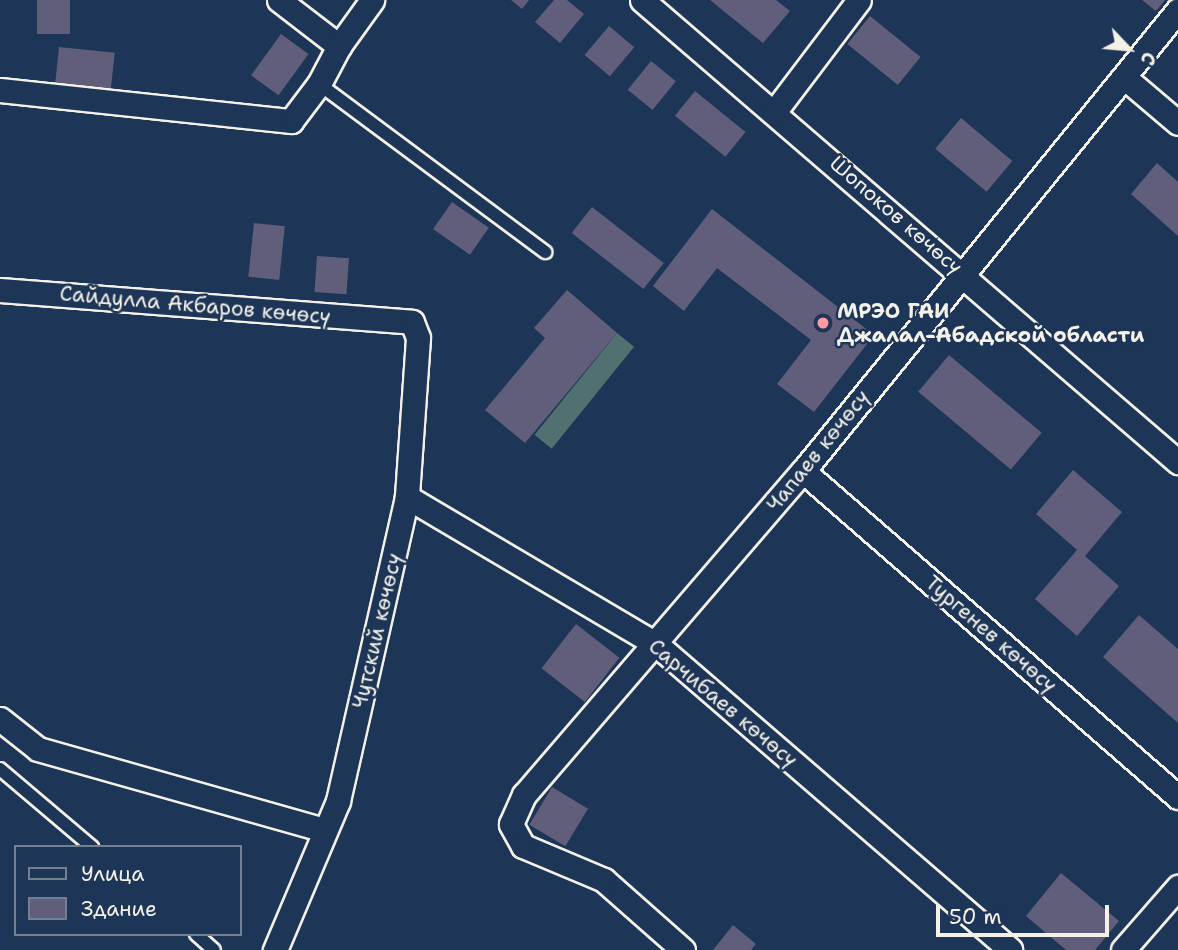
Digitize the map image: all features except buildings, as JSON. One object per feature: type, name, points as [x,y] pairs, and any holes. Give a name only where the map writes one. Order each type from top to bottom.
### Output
[{"type":"street","points":[[279,0],[339,46]]},
{"type":"street","points":[[0,90],[291,121],[319,84],[339,46],[372,0]]},
{"type":"street","name":"Шопоков көчөсү","points":[[642,0],[963,272],[1178,462]]},
{"type":"street","points":[[775,111],[859,0]]},
{"type":"street","name":"Чапаев көчөсү","points":[[683,950],[604,880],[523,846],[511,824],[524,794],[803,471],[1178,10]]},
{"type":"street","points":[[1124,77],[1178,123]]},
{"type":"street","name":"Сайдулла Акбаров көчөсү","points":[[0,290],[390,321]]},
{"type":"street","name":"Чутский көчөсү","points":[[279,948],[338,801],[407,497],[418,338],[412,322],[390,321]]},
{"type":"street","name":"Тургенев көчөсү","points":[[803,471],[1178,797]]},
{"type":"street","name":"Сарчибаев көчөсү","points":[[407,497],[656,644],[1010,950]]},
{"type":"street","points":[[0,719],[38,749],[326,830]]},
{"type":"street","points":[[1123,950],[1178,887]]},
{"type":"lane","points":[[319,84],[545,252]]},
{"type":"lane","points":[[0,769],[90,845]]},
{"type":"lane","points":[[198,936],[214,950]]},
{"type":"green space","points":[[617,333],[634,347],[552,449],[535,435]]},
{"type":"place","name":"МРЭО ГАИ Джалал-Абадской области","points":[[823,323]]}]
